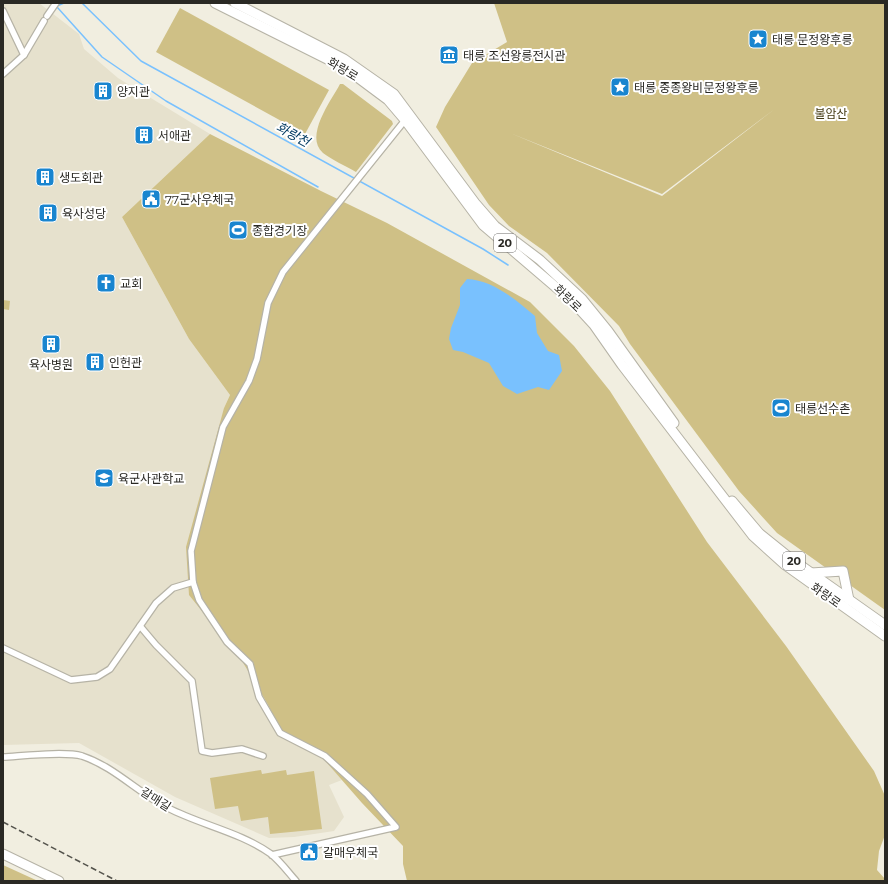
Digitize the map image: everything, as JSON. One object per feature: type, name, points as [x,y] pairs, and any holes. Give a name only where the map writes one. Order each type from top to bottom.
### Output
[{"type":"main road","name":"화랑로","points":[[215,3],[233,6],[345,68],[408,117],[475,203],[495,226],[540,260],[582,299],[608,331],[731,500],[759,533],[812,574],[885,636]]},
{"type":"main road","name":"화랑로","points":[[408,117],[483,225],[566,296],[594,325],[753,536],[784,564],[847,604]]},
{"type":"main road","points":[[784,564],[789,565],[810,581],[813,580],[812,574],[843,571],[847,604],[844,606],[846,605],[860,615],[870,615],[885,625]]},
{"type":"main road","points":[[3,854],[59,881]]},
{"type":"street","points":[[3,74],[24,55],[56,3]]},
{"type":"street","points":[[3,11],[24,55]]},
{"type":"street","points":[[272,855],[396,827],[367,794],[325,756],[280,733],[260,698],[250,664],[227,642],[198,600],[193,582],[191,551],[223,427],[249,380],[257,359],[268,303],[283,272],[408,117]]},
{"type":"street","points":[[3,648],[71,680],[97,677],[110,669],[156,603],[173,588],[193,582]]},
{"type":"street","points":[[140,626],[156,645],[192,681],[202,751],[212,753],[242,749],[263,756]]},
{"type":"street","name":"갈매길","points":[[3,757],[56,754],[81,756],[114,772],[167,808],[246,840],[272,855],[296,881]]},
{"type":"shaded area","name":"육군사관학교","points":[[3,3],[39,3],[79,34],[84,49],[118,78],[210,134],[122,217],[189,339],[230,395],[224,408],[226,639],[242,661],[267,703],[281,731],[313,747],[342,780],[329,785],[344,817],[334,831],[294,837],[269,838],[175,797],[79,743],[3,745]]},
{"type":"green space","name":"불암산","points":[[494,3],[885,3],[885,610],[777,533],[739,491],[630,344],[619,326],[547,253],[509,226],[489,205],[436,127],[445,107],[472,63],[507,42]],"holes":[[[776,108],[662,196],[510,133],[662,194]]]},
{"type":"green space","points":[[180,8],[329,90],[305,134],[156,52]]},
{"type":"green space","points":[[340,84],[343,84],[392,121],[393,124],[356,172],[323,153],[318,146],[316,137],[321,118]]},
{"type":"green space","points":[[210,134],[387,223],[530,302],[574,346],[610,391],[707,542],[786,646],[874,771],[885,796],[885,835],[879,851],[877,870],[885,881],[407,881],[403,864],[403,846],[362,803],[313,747],[281,731],[267,703],[242,661],[189,595],[186,547],[224,408],[230,395],[189,339],[122,217]]},
{"type":"green space","points":[[3,300],[10,301],[9,310],[3,309]]},
{"type":"green space","points":[[261,770],[262,774],[286,770],[287,775],[314,771],[322,829],[270,834],[268,817],[241,821],[238,806],[215,809],[210,778]]},
{"type":"green space","points":[[3,865],[38,881],[3,881]]},
{"type":"water","points":[[467,279],[477,280],[495,287],[504,292],[535,316],[537,333],[548,351],[559,355],[562,371],[549,390],[538,387],[517,394],[503,386],[489,363],[463,352],[453,350],[449,339],[451,328],[460,305],[460,288]]},
{"type":"waterway","name":"화랑천","points":[[57,6],[64,3]]},
{"type":"waterway","name":"화랑천","points":[[82,3],[141,61],[483,249],[508,265]]},
{"type":"waterway","points":[[57,7],[102,57],[166,101],[318,187]]},
{"type":"railway","points":[[3,822],[117,881]]},
{"type":"place","name":"태릉 문정왕후릉","points":[[758,39]]},
{"type":"place","name":"태릉 조선왕릉전시관","points":[[449,55]]},
{"type":"place","name":"태릉 중종왕비문정왕후릉","points":[[620,87]]},
{"type":"place","name":"양지관","points":[[103,91]]},
{"type":"place","name":"서애관","points":[[144,135]]},
{"type":"place","name":"생도회관","points":[[45,177]]},
{"type":"place","name":"77군사우체국","points":[[151,199]]},
{"type":"place","name":"육사성당","points":[[48,213]]},
{"type":"place","name":"종합경기장","points":[[238,230]]},
{"type":"place","name":"교회","points":[[106,283]]},
{"type":"place","name":"육사병원","points":[[51,344]]},
{"type":"place","name":"인헌관","points":[[95,362]]},
{"type":"place","name":"태릉선수촌","points":[[781,408]]},
{"type":"place","name":"육군사관학교","points":[[104,478]]},
{"type":"place","name":"갈매우체국","points":[[309,852]]}]
